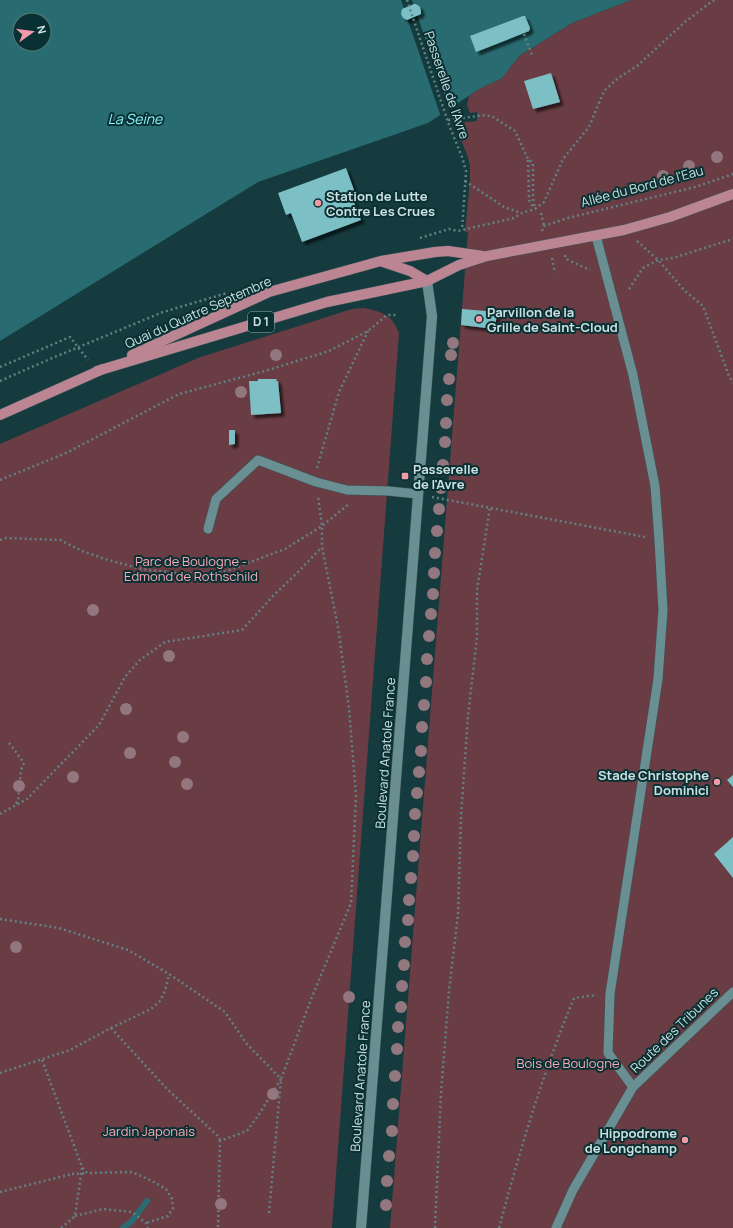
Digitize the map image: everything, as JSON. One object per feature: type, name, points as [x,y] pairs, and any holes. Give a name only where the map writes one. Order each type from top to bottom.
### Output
[{"type":"main road","points":[[381,261],[410,271],[427,281],[459,265],[487,256],[624,230],[670,217],[733,194]]},
{"type":"main road","name":"D 1","points":[[381,261],[448,251],[487,256]]},
{"type":"main road","name":"Quai du Quatre Septembre","points":[[0,415],[269,292],[381,261]]},
{"type":"main road","name":"Quai du Quatre Septembre","points":[[97,371],[327,302],[427,281]]},
{"type":"main road","name":"Boulevard Anatole France","points":[[361,1228],[432,316],[427,281]]},
{"type":"lane","points":[[596,236],[636,390],[655,486],[663,610],[658,679],[610,994],[608,1054],[634,1087]]},
{"type":"lane","points":[[208,529],[216,498],[258,460],[316,482],[347,490],[391,491],[418,494]]},
{"type":"lane","name":"Route des Tribunes","points":[[556,1228],[573,1190],[634,1087],[733,992]]},
{"type":"path","name":"Passerelle de l'Avre","points":[[407,0],[449,125],[462,157],[466,171],[465,181]]},
{"type":"path","points":[[465,181],[462,230],[514,218],[522,213],[535,209],[544,202],[563,159],[589,127],[604,91],[617,79],[637,66],[685,22],[711,2],[716,0]]},
{"type":"path","points":[[524,34],[532,55]]},
{"type":"path","points":[[448,120],[485,115],[493,117],[515,131],[528,159],[532,163],[533,198],[535,209]]},
{"type":"path","name":"Allée du Bord de l'Eau","points":[[541,213],[544,226],[558,221],[695,187],[733,174]]},
{"type":"path","points":[[465,181],[504,207],[522,213]]},
{"type":"path","points":[[558,221],[566,260],[586,268],[608,281]]},
{"type":"path","points":[[624,230],[658,260],[685,290],[703,306],[733,383]]},
{"type":"path","points":[[629,290],[643,268],[658,260],[673,258],[733,239]]},
{"type":"path","points":[[0,480],[66,453],[179,394],[265,371],[329,351],[368,331],[387,315],[398,315]]},
{"type":"path","points":[[220,1141],[247,1131],[281,1079],[312,997],[351,903],[356,796],[349,708],[338,627],[322,547],[322,526],[316,482],[317,468],[339,392],[368,331]]},
{"type":"path","points":[[0,367],[70,338],[97,371]]},
{"type":"path","points":[[0,540],[6,538],[60,540],[82,551],[141,569],[186,574],[224,572],[285,549],[322,526],[367,490]]},
{"type":"path","points":[[418,494],[659,540]]},
{"type":"path","points":[[435,1228],[441,1092],[449,991],[458,914],[461,816],[468,716],[478,637],[477,590],[490,507]]},
{"type":"path","points":[[0,814],[27,799],[99,725],[125,677],[140,660],[165,642],[242,630],[274,595],[322,547]]},
{"type":"path","points":[[8,743],[24,762],[21,770],[18,801],[13,806]]},
{"type":"path","points":[[0,919],[59,928],[128,950],[169,974],[224,1012],[246,1043],[281,1079],[269,1213]]},
{"type":"path","points":[[0,1073],[70,1050],[151,1009],[160,1001],[165,991],[169,974]]},
{"type":"path","points":[[499,1228],[538,1096],[560,1032],[574,998],[610,994]]},
{"type":"path","points":[[111,1028],[167,1089],[219,1137],[218,1228]]},
{"type":"path","points":[[42,1060],[82,1167],[87,1173]]},
{"type":"path","points":[[75,1216],[82,1167]]},
{"type":"path","points":[[0,1192],[72,1174],[132,1172],[166,1189],[172,1199],[173,1208],[168,1216],[146,1223]]},
{"type":"path","points":[[60,1228],[75,1216],[103,1209],[132,1212],[146,1223],[148,1228]]},
{"type":"green space","name":"Bois de Boulogne","points":[[631,0],[733,0],[733,1228],[390,1228],[468,232],[465,232],[470,166],[468,157],[454,123],[477,121],[477,112],[470,113],[467,105],[469,96],[479,89],[502,78],[519,56],[572,23]]},
{"type":"green space","name":"Parc de Boulogne - Edmond de Rothschild","points":[[364,308],[386,315],[393,322],[399,333],[332,1228],[0,1228],[0,444],[198,358],[352,309]]},
{"type":"water","name":"La Seine","points":[[0,0],[631,0],[572,23],[519,56],[502,78],[479,89],[428,123],[258,182],[0,341]]},
{"type":"pier","points":[[401,0],[412,0],[450,111],[441,117]]},
{"type":"building","points":[[414,4],[420,7],[421,14],[407,20],[403,18],[401,14],[402,9]]},
{"type":"building","points":[[525,16],[530,28],[529,31],[476,52],[470,36]]},
{"type":"building","points":[[551,73],[560,102],[533,109],[524,81]]},
{"type":"building","name":"Station de Lutte Contre Les Crues","points":[[346,168],[354,190],[350,192],[361,220],[302,242],[291,213],[286,215],[278,193]]},
{"type":"building","name":"Parvillon de la Grille de Saint-Cloud","points":[[462,309],[497,312],[495,329],[461,325]]},
{"type":"building","points":[[258,379],[277,379],[276,381],[278,381],[281,413],[251,415],[249,381],[258,381]]},
{"type":"building","points":[[229,430],[235,430],[235,444],[229,445]]},
{"type":"building","points":[[733,775],[733,787],[727,780]]},
{"type":"building","points":[[733,837],[733,878],[714,854]]},
{"type":"waterway","points":[[123,1228],[131,1222],[147,1201]]},
{"type":"place","name":"Station de Lutte Contre Les Crues","points":[[318,203]]},
{"type":"place","name":"Parvillon de la Grille de Saint-Cloud","points":[[479,319]]},
{"type":"place","name":"Passerelle de l'Avre","points":[[405,476]]},
{"type":"place","name":"Stade Christophe Dominici","points":[[717,782]]},
{"type":"place","name":"Hippodrome de Longchamp","points":[[685,1140]]},
{"type":"park label","name":"Jardin Japonais","points":[[149,1131]]}]
